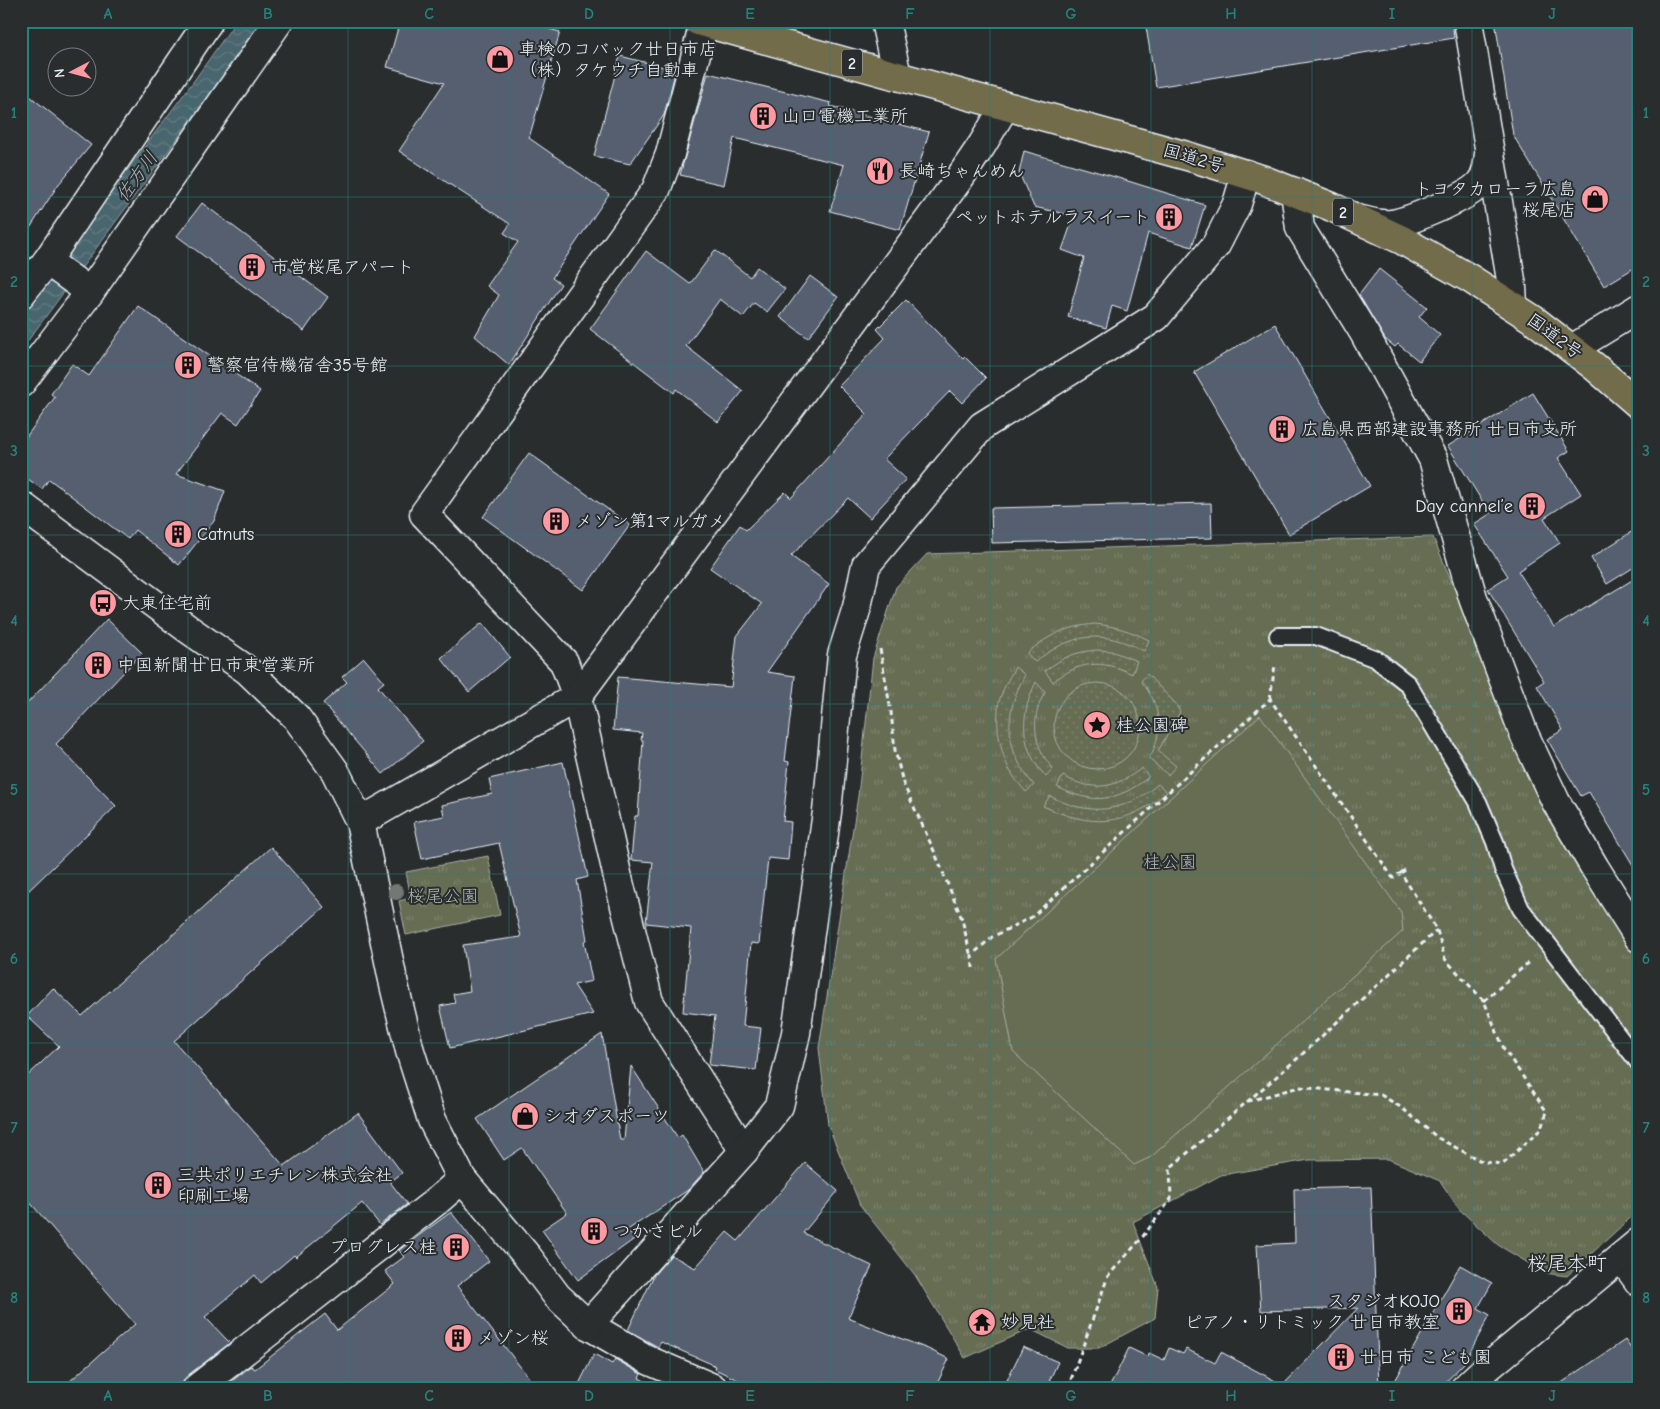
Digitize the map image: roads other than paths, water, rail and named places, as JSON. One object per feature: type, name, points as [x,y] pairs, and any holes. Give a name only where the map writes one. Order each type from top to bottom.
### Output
[{"type":"highway","name":"国道2号","points":[[701,22],[1188,156],[1295,192],[1402,240],[1462,274],[1513,306],[1572,349],[1596,367],[1639,406]]},
{"type":"street","points":[[21,294],[51,264],[209,21]]},
{"type":"street","points":[[21,384],[84,288],[278,21]]},
{"type":"street","points":[[885,21],[897,76]]},
{"type":"street","points":[[1468,21],[1512,286],[1513,306]]},
{"type":"street","points":[[701,22],[670,154],[656,190],[424,514],[564,662],[577,697],[618,878],[649,1002],[744,1151]]},
{"type":"street","points":[[360,822],[577,697],[959,179],[1005,106]]},
{"type":"street","points":[[1358,219],[1375,224],[1392,224],[1408,220],[1465,195],[1479,184],[1488,168],[1489,150]]},
{"type":"street","points":[[588,1324],[744,1151],[779,1106],[796,1033],[827,812],[842,655],[857,607],[866,565],[982,426],[1156,317],[1216,245],[1237,204],[1246,174]]},
{"type":"street","points":[[1295,192],[1300,228],[1364,333],[1433,459],[1473,598],[1524,734],[1556,802],[1639,938]]},
{"type":"street","points":[[51,264],[84,288]]},
{"type":"street","points":[[1572,349],[1639,308]]},
{"type":"street","points":[[21,505],[180,623],[247,670],[296,717],[335,771],[360,822],[392,976],[410,1051],[432,1120],[462,1178],[527,1256],[557,1296],[588,1324],[650,1361],[713,1388]]},
{"type":"street","points":[[197,1388],[423,1212],[462,1178]]},
{"type":"street","points":[[1465,1388],[1630,1249],[1639,1282]]},
{"type":"lane","points":[[1278,636],[1316,636],[1376,659],[1408,684],[1478,802],[1521,909],[1639,1063]]},
{"type":"water","name":"佐方川","points":[[236,21],[264,21],[21,350],[21,312],[193,82]]},
{"type":"place","name":"車検のコバック廿日市店 （株）タケウチ自動車","points":[[500,59]]},
{"type":"place","name":"山口電機工業所","points":[[763,116]]},
{"type":"place","name":"長崎ちゃんめん","points":[[880,171]]},
{"type":"place","name":"トヨタカローラ広島 桜尾店","points":[[1595,199]]},
{"type":"place","name":"ペットホテルラスイート","points":[[1169,217]]},
{"type":"place","name":"市営桜尾アパート","points":[[252,267]]},
{"type":"place","name":"警察官待機宿舎35号館","points":[[188,365]]},
{"type":"place","name":"広島県西部建設事務所 廿日市支所","points":[[1282,429]]},
{"type":"place","name":"Day cannel’e","points":[[1532,506]]},
{"type":"place","name":"メゾン第1マルガメ","points":[[556,521]]},
{"type":"place","name":"Catnuts","points":[[178,534]]},
{"type":"place","name":"大東住宅前","points":[[103,603]]},
{"type":"place","name":"中国新聞廿日市東営業所","points":[[98,665]]},
{"type":"place","name":"桂公園碑","points":[[1097,725]]},
{"type":"place","name":"シオダスポーツ","points":[[525,1116]]},
{"type":"place","name":"三共ポリエチレン株式会社 印刷工場","points":[[158,1185]]},
{"type":"place","name":"つかさビル","points":[[594,1231]]},
{"type":"place","name":"プログレス桂","points":[[456,1247]]},
{"type":"place","name":"スタジオKOJO ピアノ・リトミック 廿日市教室","points":[[1459,1311]]},
{"type":"place","name":"妙見社","points":[[982,1322]]},
{"type":"place","name":"メゾン桜","points":[[458,1338]]},
{"type":"place","name":"廿日市 こども園","points":[[1341,1357]]},
{"type":"district","name":"桜尾本町","points":[[1567,1263]]},
{"type":"park label","name":"桂公園","points":[[1170,862]]},
{"type":"park label","name":"桜尾公園","points":[[443,896]]}]
